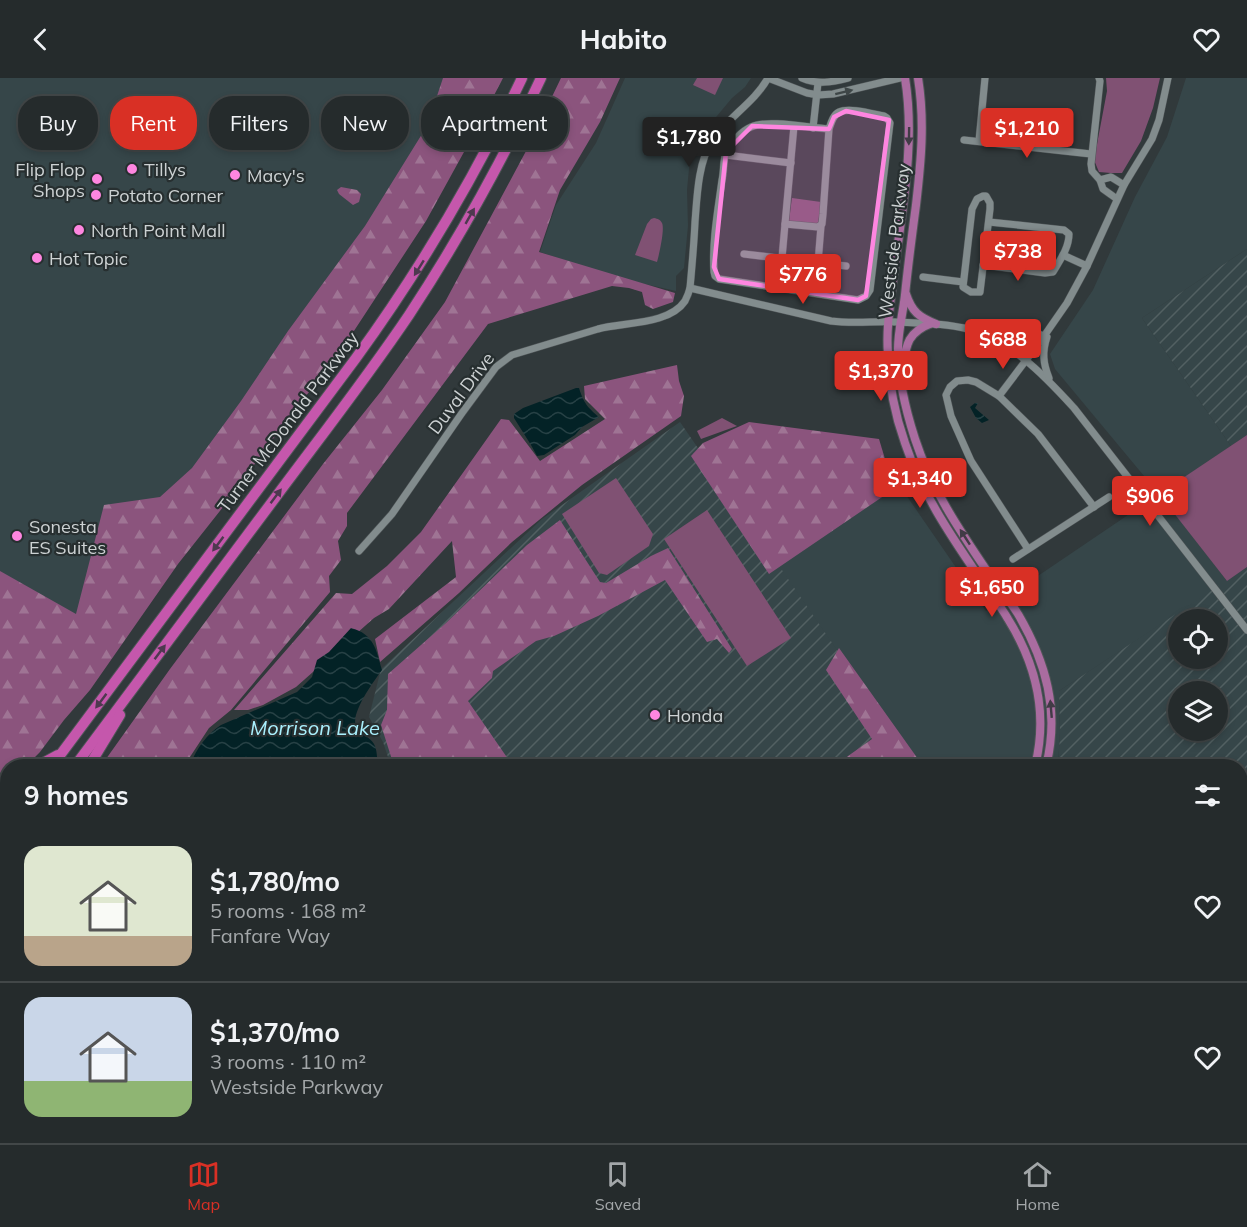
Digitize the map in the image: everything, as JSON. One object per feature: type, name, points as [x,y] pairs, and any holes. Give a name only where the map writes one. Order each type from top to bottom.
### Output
[{"type":"highway","name":"Turner McDonald Parkway","points":[[57,759],[350,367],[395,303],[465,190],[522,78]]},
{"type":"highway","name":"Turner McDonald Parkway","points":[[80,759],[404,322],[447,256],[480,198],[541,78]]},
{"type":"highway","points":[[93,759],[135,686]]},
{"type":"highway","points":[[51,759],[61,754]]},
{"type":"main road","name":"Westside Parkway","points":[[905,78],[909,108],[909,152],[888,322],[892,393],[904,441],[924,489],[942,522],[1008,618],[1025,651],[1037,683],[1041,711],[1036,759]]},
{"type":"main road","name":"Westside Parkway","points":[[918,78],[922,144],[898,339],[902,385],[914,437],[933,484],[951,516],[1017,612],[1041,664],[1047,680],[1052,711],[1047,759]]},
{"type":"main road","points":[[905,291],[916,314],[934,324]]},
{"type":"main road","points":[[902,385],[907,342],[920,328],[934,324]]},
{"type":"street","points":[[900,78],[833,94],[818,95],[768,78],[757,95],[721,129],[706,153],[697,205],[690,288],[831,321],[901,322],[967,329],[1002,344],[1026,359],[1074,408],[1247,630]]},
{"type":"street","points":[[802,78],[818,83],[848,78]]},
{"type":"street","points":[[979,141],[985,78]]},
{"type":"street","points":[[1099,78],[1090,164],[1103,189],[1117,199]]},
{"type":"street","points":[[999,396],[1064,308],[1087,266],[1124,185],[1152,139],[1159,120],[1168,78]]},
{"type":"street","points":[[813,128],[818,83]]},
{"type":"street","points":[[818,263],[824,214],[829,129],[834,117],[846,111],[887,117],[890,123],[870,290],[866,296],[858,300],[719,279],[715,276],[714,267],[726,152],[741,133],[760,124],[829,129]]},
{"type":"street","points":[[782,258],[794,126]]},
{"type":"street","points":[[964,140],[1091,154]]},
{"type":"street","points":[[726,155],[791,162]]},
{"type":"street","points":[[1100,180],[1111,177],[1124,185]]},
{"type":"street","points":[[986,196],[990,203],[983,265],[980,292],[971,292],[963,287],[972,209],[977,199],[986,196]]},
{"type":"street","points":[[983,265],[1053,272],[1063,255],[1069,237],[1064,230],[989,222]]},
{"type":"street","points":[[785,224],[821,226]]},
{"type":"street","points":[[744,254],[846,266]]},
{"type":"street","points":[[1063,255],[1087,266]]},
{"type":"street","points":[[923,277],[963,282]]},
{"type":"street","name":"Duval Drive","points":[[359,551],[396,508],[462,413],[504,359],[605,327],[660,318],[682,304],[690,288]]},
{"type":"street","points":[[1002,344],[1032,342],[1064,308]]},
{"type":"street","points":[[1048,331],[1043,360],[1052,383]]},
{"type":"street","points":[[1028,549],[971,461],[951,416],[946,395],[957,381],[976,382],[999,396],[1038,434],[1094,507]]},
{"type":"street","points":[[1012,559],[1109,497]]},
{"type":"highlighted area","points":[[846,111],[889,120],[866,296],[858,300],[719,279],[714,267],[726,152],[752,126],[829,129],[834,117]]},
{"type":"shaded area","points":[[0,78],[484,78],[471,96],[421,96],[421,150],[431,150],[80,624],[0,577]]},
{"type":"shaded area","points":[[625,78],[751,78],[701,135],[690,158],[684,268],[676,276],[676,291],[622,279],[540,252],[556,205],[596,143]]},
{"type":"shaded area","points":[[697,78],[723,78],[715,95],[693,85]]},
{"type":"shaded area","points":[[1106,78],[1160,78],[1153,108],[1141,141],[1122,173],[1099,172],[1094,160],[1107,91]]},
{"type":"shaded area","points":[[1186,78],[1247,78],[1247,249],[1142,318],[1231,446],[1160,494],[1227,581],[1184,609],[1168,609],[1168,620],[1059,691],[1058,759],[912,759],[773,558],[893,476],[986,611],[1159,494],[1055,369],[1050,354],[1093,290],[1135,197],[1167,137]]},
{"type":"shaded area","points":[[792,198],[821,202],[818,224],[789,221]]},
{"type":"shaded area","points":[[654,218],[659,219],[663,226],[657,262],[635,255],[647,224]]},
{"type":"shaded area","points":[[1247,249],[1247,435],[1231,446],[1142,318]]},
{"type":"shaded area","points":[[722,418],[737,426],[701,439],[697,431]]},
{"type":"shaded area","points":[[680,422],[912,759],[389,759],[383,742],[369,717],[381,669],[542,519]]},
{"type":"shaded area","points":[[1247,435],[1247,567],[1227,581],[1159,494]]},
{"type":"shaded area","points":[[616,478],[653,534],[649,546],[607,575],[599,573],[562,514]]},
{"type":"shaded area","points":[[707,510],[791,638],[747,666],[664,539]]},
{"type":"shaded area","points":[[1247,567],[1247,759],[1058,759],[1059,691],[1168,619],[1168,669],[1228,669],[1228,609],[1183,609]]},
{"type":"green space","points":[[443,78],[503,78],[494,96],[437,96]]},
{"type":"green space","points":[[561,78],[620,78],[600,122],[560,190],[539,252],[675,293],[673,302],[653,309],[645,305],[642,292],[612,286],[488,324],[347,513],[347,526],[338,541],[341,560],[329,576],[330,592],[231,710],[209,728],[189,759],[106,759],[170,669],[323,464],[382,390],[445,302],[526,150],[568,150],[568,96],[552,96]]},
{"type":"green space","points":[[421,136],[421,150],[465,150],[426,221],[323,376],[297,406],[227,502],[178,564],[90,690],[33,759],[0,759],[0,571],[76,614],[104,505],[160,497],[192,468],[365,226]]},
{"type":"green space","points":[[341,187],[357,190],[361,194],[359,202],[353,205],[339,194],[337,190]]},
{"type":"green space","points":[[677,365],[684,396],[681,416],[582,485],[512,542],[459,593],[380,662],[375,639],[456,577],[452,541],[389,609],[374,618],[296,687],[263,705],[248,710],[234,710],[336,593],[352,594],[387,566],[421,532],[501,419],[509,420],[540,461],[605,419],[585,399],[584,386]]},
{"type":"green space","points":[[749,422],[879,439],[894,489],[769,574],[691,456],[703,443]]},
{"type":"green space","points":[[560,520],[600,582],[606,583],[668,548],[732,649],[729,653],[717,639],[707,642],[665,580],[598,616],[554,636],[536,641],[493,671],[492,678],[468,701],[508,759],[392,759],[381,725],[387,710],[388,674],[446,623],[527,545]]},
{"type":"green space","points":[[839,648],[918,759],[844,759],[872,739],[826,670]]},
{"type":"water","points":[[579,388],[586,404],[599,417],[544,455],[537,456],[514,418],[514,414],[523,408]]},
{"type":"water","points":[[978,403],[975,408],[989,420],[982,423],[976,418],[970,407]]},
{"type":"water","name":"Morrison Lake","points":[[351,628],[365,634],[376,649],[382,670],[363,699],[355,723],[357,728],[374,744],[378,759],[193,759],[202,743],[221,725],[297,692],[312,677],[317,660],[329,652]]},
{"type":"place","name":"Tillys","points":[[132,169]]},
{"type":"place","name":"Macy's","points":[[235,175]]},
{"type":"place","name":"Flip Flop Shops","points":[[97,179]]},
{"type":"place","name":"Potato Corner","points":[[96,195]]},
{"type":"place","name":"North Point Mall","points":[[79,230]]},
{"type":"place","name":"Hot Topic","points":[[37,258]]},
{"type":"place","name":"Sonesta ES Suites","points":[[17,536]]},
{"type":"place","name":"Honda","points":[[655,715]]}]
